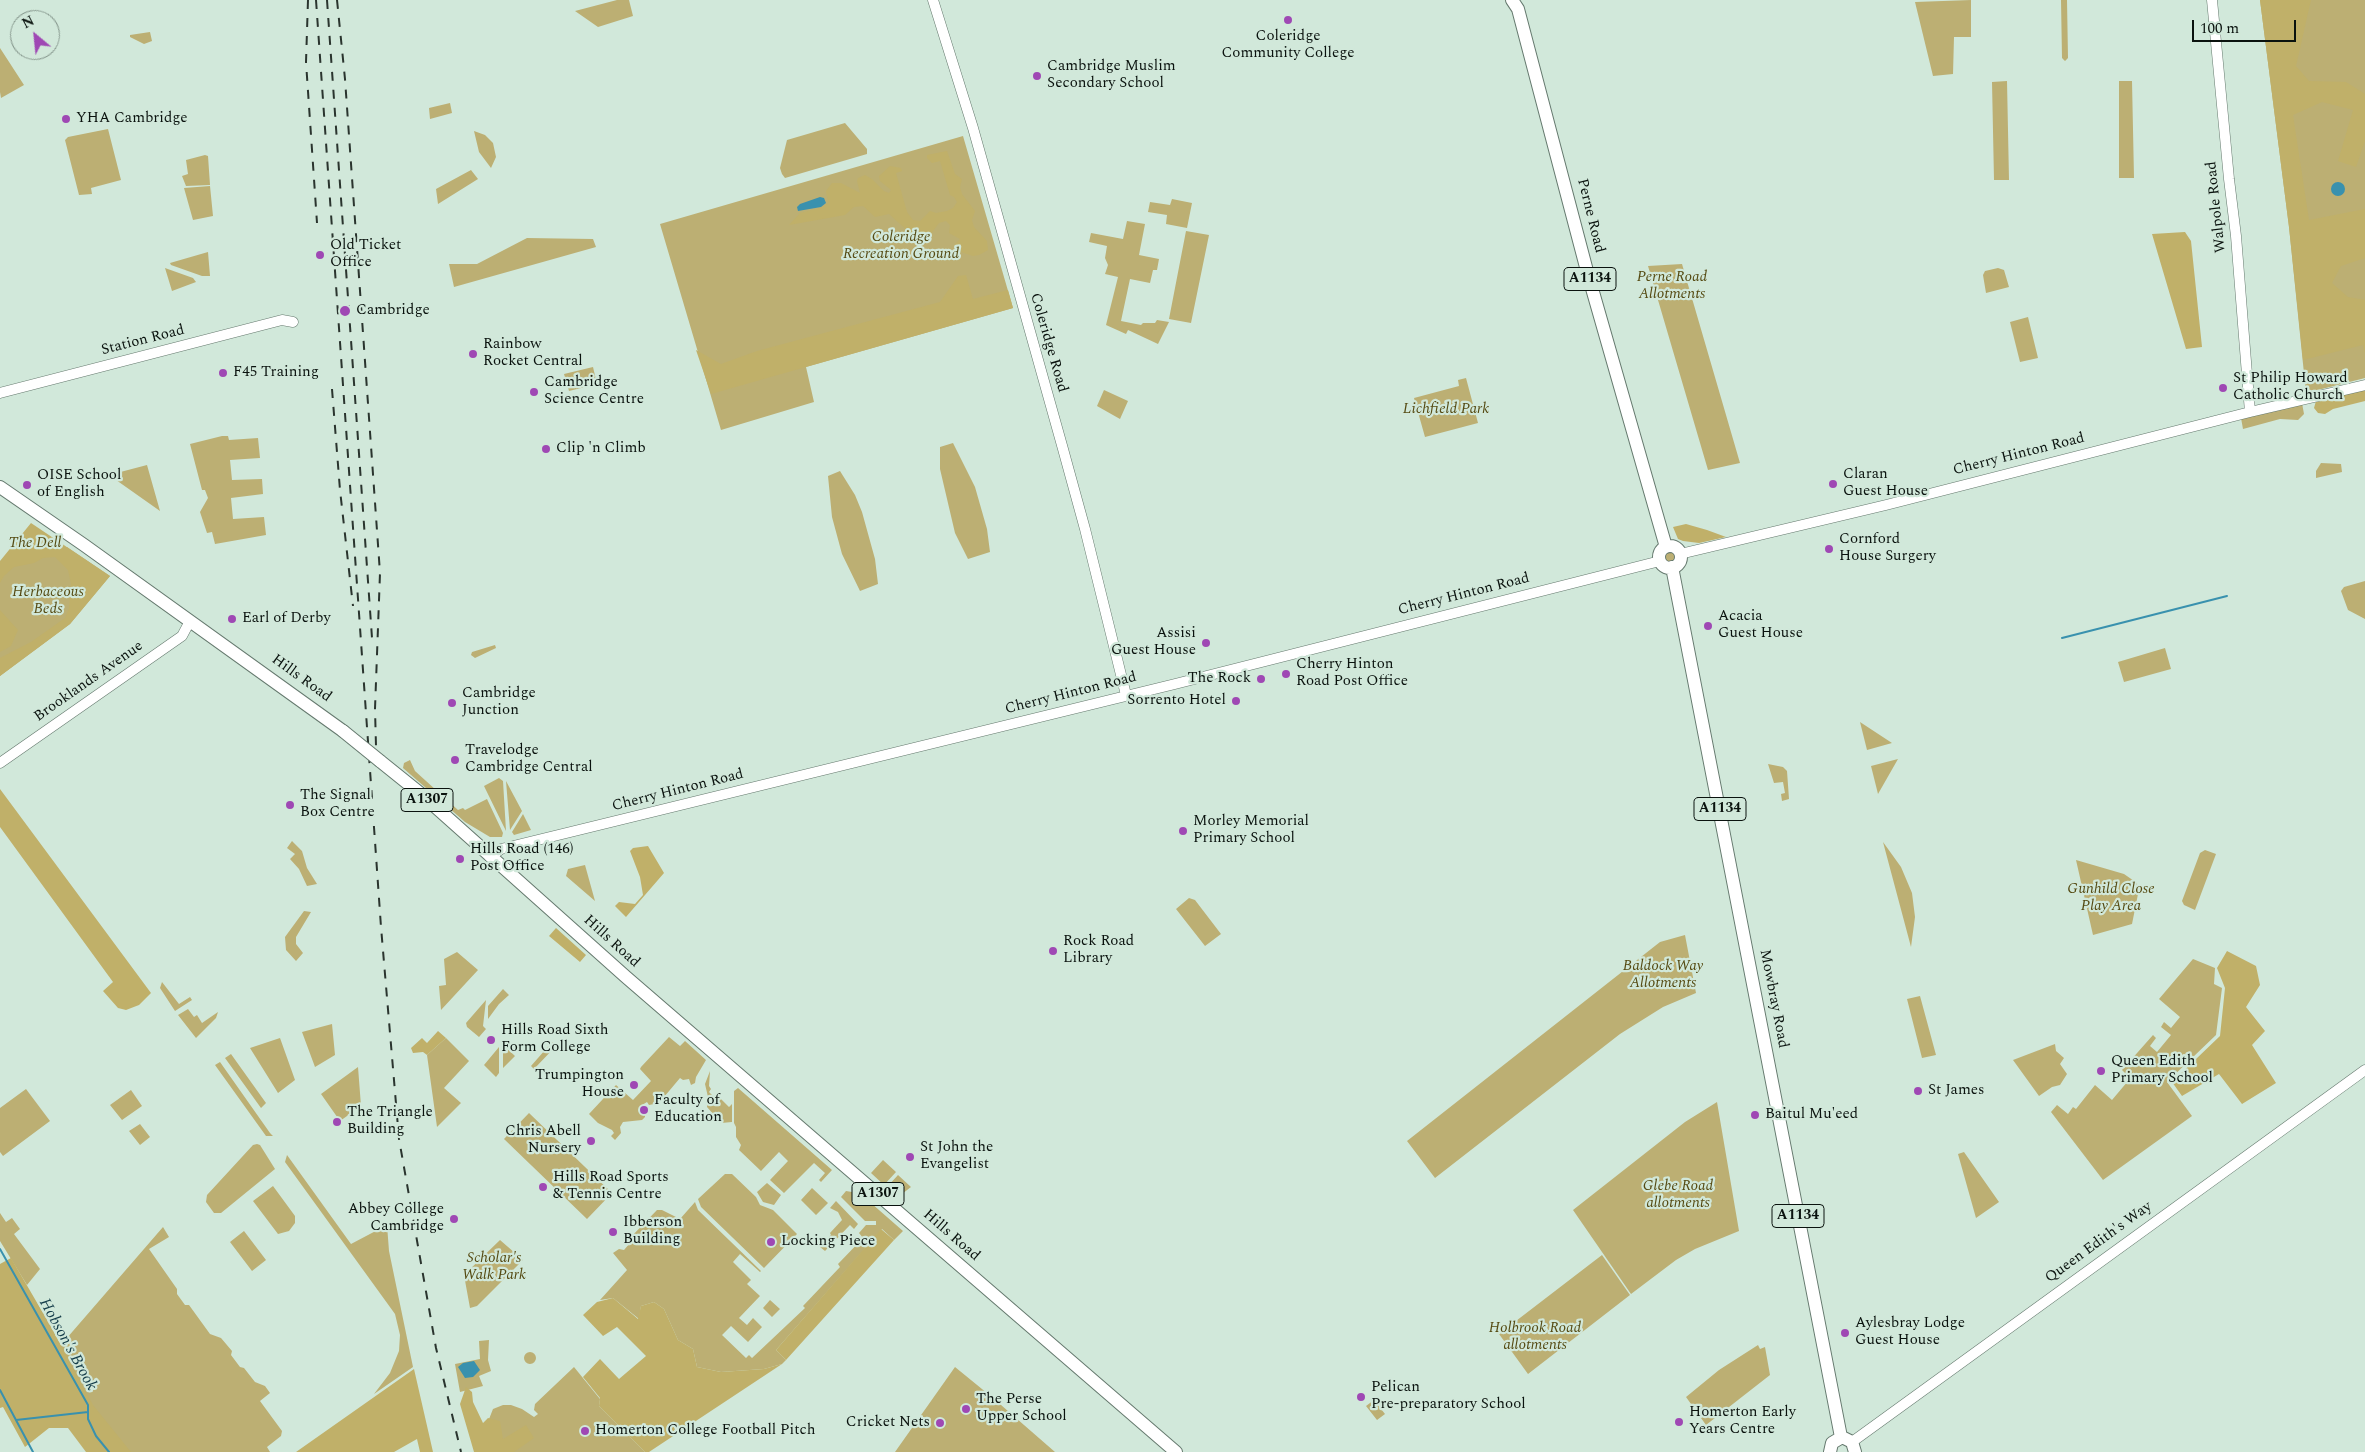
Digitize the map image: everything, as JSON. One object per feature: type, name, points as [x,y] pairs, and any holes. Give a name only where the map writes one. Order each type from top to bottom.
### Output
[{"type":"main road","name":"Perne Road","points":[[1516,3],[1587,271],[1666,547]]},
{"type":"main road","name":"Hills Road","points":[[0,487],[343,731],[380,761],[420,794],[626,977],[1176,1452]]},
{"type":"main road","points":[[1666,547],[1674,547],[1680,554],[1680,561],[1672,567],[1665,566],[1660,562],[1659,554],[1666,547]]},
{"type":"main road","name":"Mowbray Road","points":[[1672,567],[1849,1444]]},
{"type":"main road","points":[[1830,1452],[1832,1443],[1849,1444]]},
{"type":"street","name":"Coleridge Road","points":[[933,0],[973,128],[1073,485],[1126,696]]},
{"type":"street","name":"Walpole Road","points":[[2212,0],[2236,236],[2250,412]]},
{"type":"street","name":"Station Road","points":[[0,394],[282,320],[293,322]]},
{"type":"street","name":"Cherry Hinton Road","points":[[1680,554],[1881,506],[2250,412],[2365,385]]},
{"type":"street","name":"Cherry Hinton Road","points":[[490,857],[501,850],[1660,562]]},
{"type":"street","name":"Brooklands Avenue","points":[[0,763],[182,636],[190,621]]},
{"type":"street","name":"Queen Edith's Way","points":[[1849,1444],[2365,1070]]},
{"type":"green space","points":[[617,0],[629,0],[633,16],[598,27],[575,11]]},
{"type":"green space","points":[[1971,0],[1971,37],[1954,37],[1953,74],[1933,76],[1915,2]]},
{"type":"green space","points":[[2061,0],[2067,0],[2068,58],[2065,61],[2062,58]]},
{"type":"green space","points":[[2260,0],[2365,0],[2365,378],[2306,393],[2289,227]]},
{"type":"green space","points":[[2260,0],[2311,0],[2296,66],[2309,81],[2346,82],[2365,94],[2365,141],[2356,167],[2338,161],[2353,110],[2322,102],[2293,115],[2309,220],[2365,209],[2365,258],[2341,266],[2332,283],[2348,297],[2365,300],[2365,353],[2363,345],[2303,360],[2289,227]]},
{"type":"green space","points":[[150,32],[152,41],[144,44],[130,37],[130,35]]},
{"type":"green space","points":[[0,48],[24,85],[1,98],[0,92]]},
{"type":"green space","points":[[2007,81],[2009,180],[1994,180],[1992,82]]},
{"type":"green space","points":[[2119,81],[2132,81],[2134,178],[2119,178]]},
{"type":"green space","points":[[450,103],[452,113],[430,119],[429,108]]},
{"type":"green space","points":[[845,123],[867,149],[867,154],[785,178],[780,168],[787,140]]},
{"type":"green space","points":[[108,129],[121,180],[91,188],[92,194],[79,195],[65,140],[68,137]]},
{"type":"green space","points":[[474,131],[485,135],[493,143],[496,157],[491,168],[479,152]]},
{"type":"green space","name":"Coleridge Recreation Ground","points":[[963,136],[1013,308],[806,367],[814,402],[721,430],[660,224]]},
{"type":"green space","points":[[947,151],[955,174],[962,179],[960,187],[962,194],[975,211],[972,220],[974,227],[987,241],[988,250],[979,255],[973,256],[955,250],[955,244],[960,239],[949,233],[950,225],[946,221],[939,223],[926,241],[921,243],[889,214],[875,217],[863,206],[854,207],[845,215],[789,225],[800,213],[822,207],[828,203],[826,191],[832,183],[841,183],[860,193],[857,181],[858,178],[865,175],[889,193],[891,190],[880,181],[879,176],[890,166],[901,168],[902,171],[896,173],[907,212],[913,220],[920,221],[930,211],[936,213],[947,211],[953,208],[957,202],[950,195],[940,161],[932,163],[927,158],[927,155]]},
{"type":"green space","points":[[205,155],[208,156],[210,185],[186,186],[182,176],[188,174],[186,160]]},
{"type":"green space","points":[[471,170],[478,179],[438,204],[436,189]]},
{"type":"green space","points":[[210,186],[213,216],[193,220],[184,188]]},
{"type":"green space","points":[[1172,199],[1192,203],[1187,228],[1166,224],[1167,215],[1148,212],[1150,202],[1170,205]]},
{"type":"green space","points":[[1127,221],[1145,224],[1139,255],[1159,259],[1157,270],[1153,270],[1150,283],[1130,279],[1121,321],[1141,325],[1143,323],[1155,323],[1157,320],[1169,322],[1158,344],[1128,330],[1126,334],[1106,325],[1118,277],[1105,274],[1108,265],[1105,258],[1107,246],[1089,242],[1091,233],[1123,239]]},
{"type":"green space","points":[[1186,231],[1209,235],[1191,323],[1169,319]]},
{"type":"green space","points":[[2185,232],[2191,241],[2202,347],[2186,349],[2152,234]]},
{"type":"green space","points":[[527,238],[593,239],[596,247],[454,287],[449,264],[477,264]]},
{"type":"green space","points":[[208,252],[210,276],[202,276],[170,263]]},
{"type":"green space","name":"Perne Road Allotments","points":[[1682,264],[1740,463],[1708,470],[1648,266]]},
{"type":"green space","points":[[165,268],[193,278],[196,282],[172,291]]},
{"type":"green space","points":[[1998,268],[2004,270],[2009,287],[1986,293],[1983,275],[1985,271]]},
{"type":"green space","points":[[966,275],[973,299],[1008,290],[1013,308],[711,394],[696,350],[721,364],[757,351],[940,302],[958,276]]},
{"type":"green space","points":[[2028,317],[2038,358],[2020,362],[2010,322]]},
{"type":"green space","points":[[593,367],[597,384],[569,391],[564,374]]},
{"type":"green space","name":"Lichfield Park","points":[[1466,378],[1478,423],[1425,437],[1414,398],[1459,386],[1458,380]]},
{"type":"green space","points":[[2365,388],[2365,401],[2333,409],[2325,414],[2318,413],[2314,408],[2316,401]]},
{"type":"green space","points":[[1104,390],[1128,401],[1120,419],[1097,406]]},
{"type":"green space","points":[[2302,403],[2304,414],[2298,420],[2280,419],[2243,429],[2241,418]]},
{"type":"green space","points":[[228,436],[229,440],[258,438],[260,458],[230,460],[232,480],[262,479],[263,494],[231,498],[233,519],[264,517],[266,535],[215,544],[212,532],[207,533],[200,512],[208,498],[205,490],[202,490],[190,444]]},
{"type":"green space","points":[[953,443],[975,487],[987,529],[990,552],[968,559],[955,533],[940,469],[940,447]]},
{"type":"green space","points":[[2321,463],[2341,464],[2342,472],[2316,478],[2316,471]]},
{"type":"green space","points":[[147,465],[160,511],[109,475]]},
{"type":"green space","points":[[840,471],[855,495],[862,512],[875,559],[878,584],[860,591],[842,554],[832,517],[828,476]]},
{"type":"green space","name":"The Dell","points":[[31,523],[110,576],[70,624],[0,676],[0,658],[31,642],[65,618],[69,608],[71,584],[68,570],[55,557],[43,558],[34,563],[14,567],[4,576],[0,583],[0,561]]},
{"type":"green space","points":[[1686,524],[1726,537],[1699,543],[1683,541],[1678,539],[1673,527]]},
{"type":"green space","name":"Herbaceous Beds","points":[[67,547],[110,576],[70,624],[0,676],[0,561]]},
{"type":"green space","points":[[1670,550],[1675,552],[1677,557],[1675,562],[1670,564],[1665,562],[1663,557],[1665,552]]},
{"type":"green space","points":[[2365,581],[2365,619],[2348,610],[2341,591],[2344,587]]},
{"type":"green space","points":[[0,610],[18,630],[11,646],[0,652]]},
{"type":"green space","points":[[495,645],[496,648],[475,658],[471,655],[472,652]]},
{"type":"green space","points":[[2165,648],[2171,669],[2124,682],[2118,662]]},
{"type":"green space","points":[[1860,722],[1892,743],[1867,750]]},
{"type":"green space","points":[[1898,759],[1878,794],[1871,766]]},
{"type":"green space","points":[[410,760],[415,771],[458,810],[463,808],[465,810],[487,799],[503,833],[502,837],[490,837],[465,822],[403,768],[404,763]]},
{"type":"green space","points":[[1768,764],[1783,767],[1787,771],[1789,799],[1782,801],[1781,794],[1785,793],[1783,782],[1774,783]]},
{"type":"green space","points":[[499,778],[503,781],[506,831],[484,786]]},
{"type":"green space","points":[[506,781],[522,811],[510,830]]},
{"type":"green space","points":[[0,789],[151,993],[139,1005],[126,1010],[118,1008],[103,991],[113,982],[0,827]]},
{"type":"green space","points":[[523,814],[531,830],[514,835],[512,832]]},
{"type":"green space","points":[[292,841],[302,851],[307,868],[317,884],[307,886],[299,869],[290,859],[295,854],[287,848]]},
{"type":"green space","points":[[1883,842],[1901,867],[1912,893],[1915,917],[1911,947]]},
{"type":"green space","points":[[648,846],[664,873],[626,917],[615,906],[619,902],[635,904],[643,895],[640,877],[630,851],[633,848]]},
{"type":"green space","points":[[2205,850],[2216,854],[2195,910],[2184,905],[2182,901],[2200,853]]},
{"type":"green space","name":"Gunhild Close Play Area","points":[[2076,860],[2124,874],[2137,883],[2138,894],[2132,924],[2093,935]]},
{"type":"green space","points":[[585,865],[595,901],[566,876],[568,869]]},
{"type":"green space","points":[[1189,898],[1195,900],[1221,934],[1205,946],[1176,909]]},
{"type":"green space","points":[[304,911],[311,912],[296,937],[296,944],[303,953],[296,961],[286,950],[285,937]]},
{"type":"green space","points":[[556,928],[586,955],[580,962],[549,936]]},
{"type":"green space","name":"Baldock Way Allotments","points":[[1685,935],[1696,993],[1663,1007],[1620,1034],[1435,1178],[1407,1141],[1660,942]]},
{"type":"green space","points":[[2227,951],[2256,966],[2260,985],[2246,1007],[2265,1031],[2252,1045],[2276,1083],[2242,1104],[2219,1074],[2182,1096],[2172,1082],[2220,1036],[2225,988],[2217,968]]},
{"type":"green space","points":[[457,952],[478,970],[441,1010],[439,986],[446,985],[444,959]]},
{"type":"green space","points":[[2193,959],[2215,968],[2214,984],[2222,988],[2216,1035],[2167,1082],[2192,1116],[2103,1180],[2051,1112],[2057,1105],[2068,1114],[2073,1107],[2076,1109],[2095,1085],[2112,1100],[2128,1081],[2126,1074],[2122,1070],[2153,1035],[2156,1038],[2150,1046],[2157,1052],[2171,1035],[2161,1027],[2164,1022],[2171,1028],[2180,1017],[2159,999]]},
{"type":"green space","points":[[162,982],[179,1004],[190,997],[192,1000],[175,1011],[160,988]]},
{"type":"green space","points":[[503,989],[509,995],[499,1004],[488,1019],[488,1006]]},
{"type":"green space","points":[[1920,996],[1936,1055],[1922,1058],[1907,999]]},
{"type":"green space","points":[[486,1000],[483,1026],[486,1029],[479,1037],[467,1027],[466,1023]]},
{"type":"green space","points":[[188,1009],[194,1017],[197,1015],[202,1023],[218,1012],[216,1018],[196,1038],[178,1015]]},
{"type":"green space","points":[[332,1024],[335,1055],[315,1067],[302,1032]]},
{"type":"green space","points":[[438,1031],[446,1038],[427,1055],[423,1052],[413,1053],[411,1048],[422,1038],[427,1043]]},
{"type":"green space","points":[[669,1037],[680,1046],[685,1041],[706,1060],[696,1077],[695,1083],[691,1085],[689,1079],[683,1080],[680,1078],[659,1103],[649,1105],[647,1102],[642,1105],[645,1110],[645,1117],[642,1120],[623,1122],[620,1127],[621,1133],[615,1140],[611,1136],[614,1133],[612,1130],[598,1123],[589,1114],[616,1085],[633,1100],[651,1081],[640,1069],[641,1067]]},
{"type":"green space","points":[[280,1038],[295,1080],[278,1093],[250,1048]]},
{"type":"green space","points":[[446,1038],[469,1061],[444,1088],[461,1103],[437,1127],[427,1055]]},
{"type":"green space","points":[[552,1042],[556,1046],[534,1069],[531,1066]]},
{"type":"green space","points":[[2055,1044],[2056,1051],[2064,1058],[2060,1064],[2067,1074],[2060,1085],[2052,1087],[2039,1096],[2013,1060]]},
{"type":"green space","points":[[503,1045],[515,1056],[503,1068]]},
{"type":"green space","points":[[499,1047],[499,1073],[496,1077],[484,1065]]},
{"type":"green space","points":[[231,1054],[266,1103],[261,1108],[225,1058]]},
{"type":"green space","points":[[220,1062],[273,1136],[266,1136],[215,1065]]},
{"type":"green space","points":[[358,1067],[361,1106],[340,1121],[321,1094]]},
{"type":"green space","points":[[710,1071],[709,1086],[711,1089],[709,1092],[716,1099],[719,1097],[729,1107],[732,1104],[732,1122],[721,1123],[707,1107],[708,1097],[705,1084]]},
{"type":"green space","points":[[738,1088],[832,1170],[821,1182],[819,1180],[825,1173],[814,1163],[784,1193],[770,1180],[788,1161],[779,1152],[761,1171],[739,1150],[741,1145],[736,1137],[734,1123],[734,1091]]},
{"type":"green space","points":[[26,1089],[50,1121],[3,1156],[0,1152],[0,1108]]},
{"type":"green space","points":[[131,1090],[142,1106],[122,1120],[110,1105]]},
{"type":"green space","name":"Glebe Road allotments","points":[[1717,1102],[1739,1231],[1695,1249],[1676,1260],[1631,1294],[1573,1210],[1685,1122]]},
{"type":"green space","points":[[529,1113],[612,1193],[587,1219],[504,1139]]},
{"type":"green space","points":[[140,1124],[150,1137],[140,1145],[129,1131]]},
{"type":"green space","points":[[253,1145],[260,1145],[275,1169],[221,1213],[214,1213],[206,1202],[207,1195]]},
{"type":"green space","points":[[1964,1152],[1999,1202],[1976,1218],[1958,1154]]},
{"type":"green space","points":[[287,1155],[351,1244],[387,1225],[389,1251],[413,1367],[374,1394],[390,1373],[399,1351],[400,1335],[395,1314],[285,1162]]},
{"type":"green space","points":[[883,1160],[896,1172],[884,1185],[871,1173]]},
{"type":"green space","points":[[725,1174],[732,1174],[756,1197],[760,1205],[773,1210],[797,1234],[764,1268],[701,1207],[698,1199]]},
{"type":"green space","points":[[898,1175],[911,1187],[898,1197],[887,1187]]},
{"type":"green space","points":[[767,1183],[781,1195],[774,1205],[763,1202],[757,1192]]},
{"type":"green space","points":[[273,1186],[295,1216],[295,1223],[289,1231],[278,1234],[253,1201]]},
{"type":"green space","points":[[812,1188],[828,1203],[816,1215],[801,1200]]},
{"type":"green space","points":[[855,1189],[903,1231],[894,1240],[882,1229],[776,1350],[786,1360],[782,1364],[764,1369],[721,1372],[697,1367],[693,1349],[678,1340],[664,1309],[654,1302],[641,1306],[639,1319],[613,1298],[600,1300],[627,1270],[613,1253],[619,1249],[624,1250],[630,1243],[629,1239],[657,1210],[662,1210],[680,1219],[695,1202],[698,1210],[761,1271],[740,1254],[733,1262],[751,1280],[747,1284],[760,1296],[739,1318],[747,1325],[753,1318],[762,1327],[748,1342],[731,1326],[722,1335],[746,1358],[749,1355],[752,1358],[805,1308],[803,1306],[840,1267],[838,1264],[863,1238],[859,1233],[866,1225],[876,1225],[876,1221],[865,1221],[841,1197],[846,1191],[852,1192]]},
{"type":"green space","points":[[836,1201],[858,1224],[854,1229],[850,1225],[825,1251],[820,1247],[825,1242],[828,1245],[831,1243],[827,1239],[842,1220],[838,1212],[830,1208]]},
{"type":"green space","points":[[0,1213],[6,1222],[12,1218],[20,1229],[14,1234],[40,1269],[27,1285],[0,1241]]},
{"type":"green space","points":[[163,1227],[169,1237],[149,1249],[177,1289],[177,1294],[185,1305],[189,1305],[210,1334],[221,1338],[232,1351],[231,1355],[240,1367],[244,1368],[255,1382],[265,1386],[270,1393],[260,1401],[282,1431],[281,1436],[267,1447],[270,1452],[113,1452],[60,1346]]},
{"type":"green space","points":[[881,1229],[894,1240],[786,1360],[776,1350]]},
{"type":"green space","points":[[244,1231],[266,1260],[252,1271],[230,1242]]},
{"type":"green space","name":"Scholar's Walk Park","points":[[500,1240],[523,1260],[477,1306],[470,1308],[464,1275]]},
{"type":"green space","name":"Holbrook Road allotments","points":[[1602,1255],[1630,1295],[1528,1374],[1499,1334]]},
{"type":"green space","points":[[11,1258],[93,1405],[131,1452],[86,1452],[68,1428],[49,1428],[25,1447],[3,1407],[0,1408],[0,1264]]},
{"type":"green space","points":[[613,1298],[638,1319],[641,1306],[654,1302],[664,1309],[678,1340],[693,1349],[697,1367],[721,1372],[764,1369],[782,1364],[649,1452],[645,1452],[599,1406],[600,1398],[583,1377],[600,1359],[619,1379],[646,1356],[617,1327],[603,1336],[583,1315],[597,1302]]},
{"type":"green space","points":[[770,1300],[780,1309],[772,1317],[763,1308]]},
{"type":"green space","points":[[489,1340],[488,1360],[491,1371],[479,1376],[483,1386],[460,1392],[455,1364],[480,1359],[479,1341]]},
{"type":"green space","points":[[1758,1345],[1760,1349],[1765,1347],[1770,1375],[1706,1425],[1686,1397],[1719,1370]]},
{"type":"green space","points":[[528,1352],[532,1352],[536,1358],[532,1364],[528,1364],[524,1360],[524,1356]]},
{"type":"green space","points":[[574,1367],[600,1399],[599,1406],[645,1452],[476,1452],[493,1409],[503,1405],[511,1405],[522,1409],[534,1417],[538,1414],[534,1410],[535,1404]]},
{"type":"green space","name":"The Perse Upper School","points":[[955,1367],[993,1398],[1055,1452],[895,1452]]},
{"type":"green space","points":[[414,1369],[433,1452],[420,1452],[417,1439],[394,1452],[296,1452]]},
{"type":"green space","points":[[466,1387],[472,1392],[473,1402],[483,1423],[488,1418],[500,1421],[503,1439],[526,1425],[534,1438],[514,1452],[474,1452],[460,1404]]},
{"type":"green space","points":[[1374,1400],[1385,1414],[1377,1420],[1366,1406]]},
{"type":"water","points":[[2338,182],[2343,184],[2345,189],[2343,194],[2338,196],[2333,194],[2331,189],[2333,184]]},
{"type":"water","points":[[820,197],[824,198],[826,203],[821,207],[798,211],[797,207],[800,204]]},
{"type":"water","points":[[474,1361],[480,1370],[473,1377],[465,1378],[458,1367],[463,1363]]},
{"type":"waterway","points":[[2062,638],[2227,596]]},
{"type":"waterway","name":"Hobson's Brook","points":[[0,1249],[88,1405],[88,1419],[96,1436],[109,1452]]},
{"type":"waterway","points":[[0,1390],[33,1452]]},
{"type":"waterway","points":[[16,1420],[88,1412]]},
{"type":"railway","points":[[308,0],[306,62],[317,223]]},
{"type":"railway","points":[[316,0],[381,927],[399,1139],[436,1348],[461,1452]]},
{"type":"railway","points":[[327,0],[372,638]]},
{"type":"railway","points":[[337,0],[345,79],[380,573],[375,709],[376,746]]},
{"type":"railway","points":[[332,389],[340,490],[353,606]]},
{"type":"place","name":"Coleridge Community College","points":[[1288,20]]},
{"type":"place","name":"Cambridge Muslim Secondary School","points":[[1037,76]]},
{"type":"place","name":"YHA Cambridge","points":[[66,119]]},
{"type":"place","name":"Old Ticket Office","points":[[320,255]]},
{"type":"place","name":"Cambridge","points":[[345,311]]},
{"type":"place","name":"Rainbow Rocket Central","points":[[473,354]]},
{"type":"place","name":"F45 Training","points":[[223,373]]},
{"type":"place","name":"St Philip Howard Catholic Church","points":[[2223,388]]},
{"type":"place","name":"Cambridge Science Centre","points":[[534,392]]},
{"type":"place","name":"Clip 'n Climb","points":[[546,449]]},
{"type":"place","name":"Claran Guest House","points":[[1833,484]]},
{"type":"place","name":"OISE School of English","points":[[27,485]]},
{"type":"place","name":"Cornford House Surgery","points":[[1829,549]]},
{"type":"place","name":"Earl of Derby","points":[[232,619]]},
{"type":"place","name":"Acacia Guest House","points":[[1708,626]]},
{"type":"place","name":"Assisi Guest House","points":[[1206,643]]},
{"type":"place","name":"Cherry Hinton Road Post Office","points":[[1286,674]]},
{"type":"place","name":"The Rock","points":[[1261,679]]},
{"type":"place","name":"Sorrento Hotel","points":[[1236,701]]},
{"type":"place","name":"Cambridge Junction","points":[[452,703]]},
{"type":"place","name":"Travelodge Cambridge Central","points":[[455,760]]},
{"type":"place","name":"The Signal Box Centre","points":[[290,805]]},
{"type":"place","name":"Morley Memorial Primary School","points":[[1183,831]]},
{"type":"place","name":"Hills Road (146) Post Office","points":[[460,859]]},
{"type":"place","name":"Rock Road Library","points":[[1053,951]]},
{"type":"place","name":"Hills Road Sixth Form College","points":[[491,1040]]},
{"type":"place","name":"Queen Edith Primary School","points":[[2101,1071]]},
{"type":"place","name":"Trumpington House","points":[[634,1085]]},
{"type":"place","name":"St James","points":[[1918,1091]]},
{"type":"place","name":"Faculty of Education","points":[[644,1110]]},
{"type":"place","name":"Baitul Mu'eed","points":[[1755,1115]]},
{"type":"place","name":"The Triangle Building","points":[[337,1122]]},
{"type":"place","name":"Chris Abell Nursery","points":[[591,1141]]},
{"type":"place","name":"St John the Evangelist","points":[[910,1157]]},
{"type":"place","name":"Hills Road Sports & Tennis Centre","points":[[543,1187]]},
{"type":"place","name":"Abbey College Cambridge","points":[[454,1219]]},
{"type":"place","name":"Ibberson Building","points":[[613,1232]]},
{"type":"place","name":"Locking Piece","points":[[771,1242]]},
{"type":"place","name":"Aylesbray Lodge Guest House","points":[[1845,1333]]},
{"type":"place","name":"Pelican Pre-preparatory School","points":[[1361,1397]]},
{"type":"place","name":"The Perse Upper School","points":[[966,1409]]},
{"type":"place","name":"Homerton Early Years Centre","points":[[1679,1422]]},
{"type":"place","name":"Cricket Nets","points":[[940,1423]]},
{"type":"place","name":"Homerton College Football Pitch","points":[[585,1431]]}]
